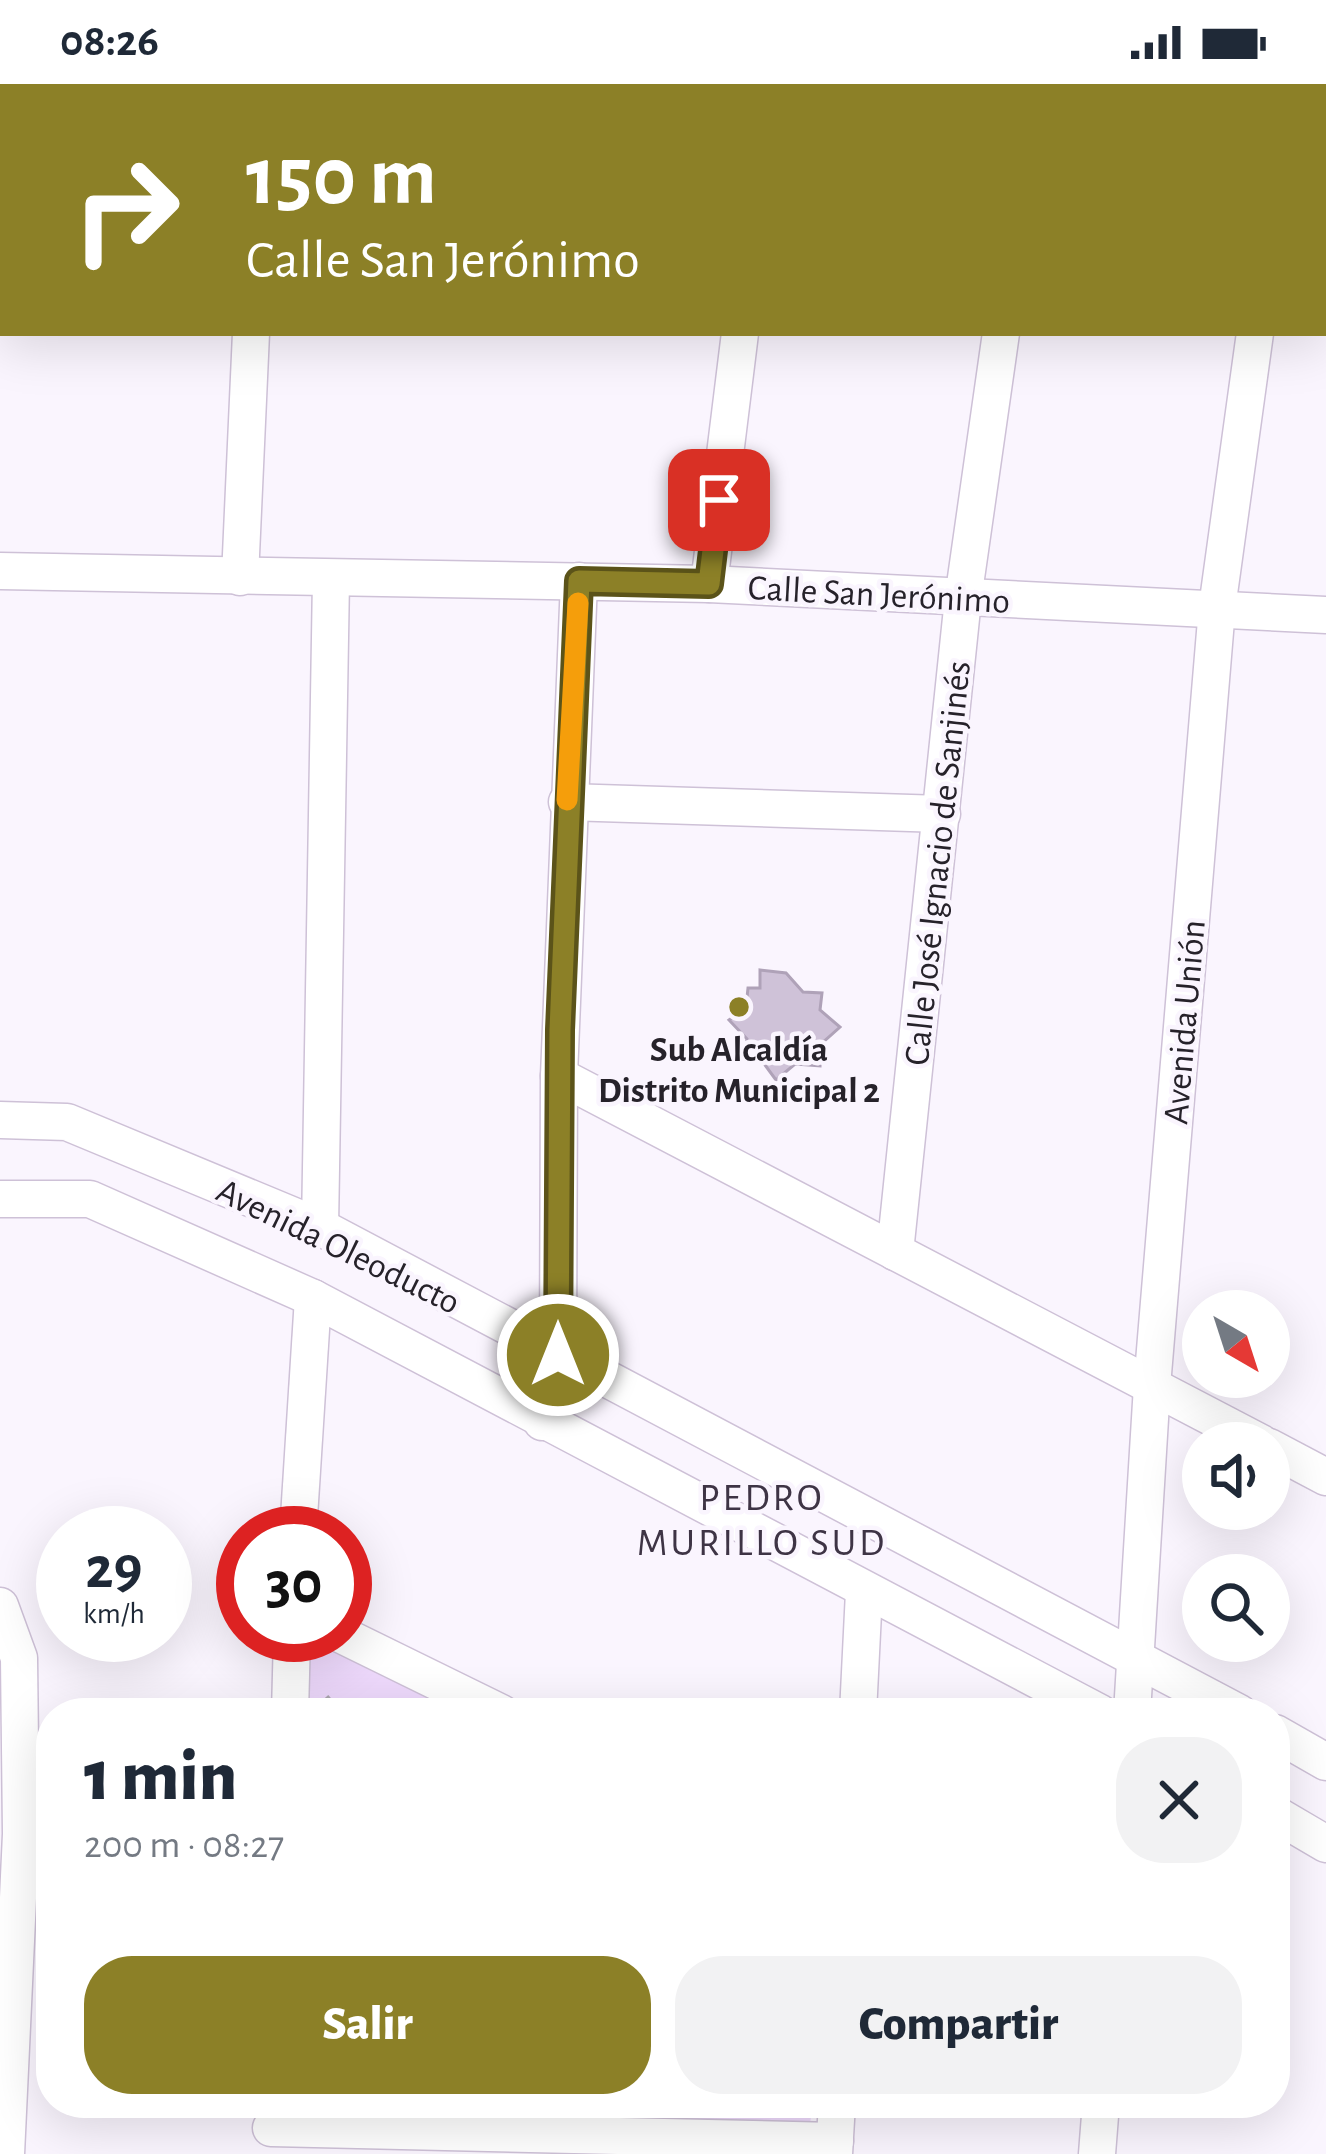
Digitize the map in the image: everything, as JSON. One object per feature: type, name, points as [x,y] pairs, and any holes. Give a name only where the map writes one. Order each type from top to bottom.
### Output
[{"type":"street","points":[[240,577],[251,336]]},
{"type":"street","points":[[709,584],[740,336]]},
{"type":"street","name":"Calle José Ignacio de Sanjinés","points":[[896,1252],[963,599],[1001,336]]},
{"type":"street","name":"Avenida Unión","points":[[1133,1698],[1153,1386],[1217,608],[1256,336]]},
{"type":"street","name":"Calle San Jerónimo","points":[[0,571],[709,584],[1326,615]]},
{"type":"street","points":[[320,1227],[331,579]]},
{"type":"street","points":[[542,1422],[558,1355],[559,1076],[579,581]]},
{"type":"street","points":[[567,802],[942,814]]},
{"type":"street","points":[[559,1076],[1221,1422]]},
{"type":"street","name":"Avenida Oleoducto","points":[[0,1120],[67,1122],[320,1227],[1212,1698]]},
{"type":"street","name":"Avenida Oleoducto","points":[[0,1199],[90,1198],[313,1298],[1071,1698]]},
{"type":"street","points":[[300,1506],[313,1298]]},
{"type":"street","points":[[1290,1458],[1326,1477]]},
{"type":"street","points":[[859,1698],[864,1592]]},
{"type":"street","points":[[0,1606],[19,1658],[36,1835],[6,2154]]},
{"type":"street","points":[[372,1650],[470,1698]]},
{"type":"street","points":[[290,1698],[291,1662]]},
{"type":"street","points":[[1290,1742],[1326,1762]]},
{"type":"street","points":[[1290,1823],[1326,1844]]},
{"type":"street","points":[[271,2128],[835,2148],[836,2118]]},
{"type":"street","points":[[1097,2154],[1100,2118]]},
{"type":"shaded area","points":[[302,1662],[368,1662],[439,1698],[299,1698]]},
{"type":"shaded area","points":[[553,2118],[811,2118],[810,2127]]},
{"type":"building","points":[[760,970],[786,973],[803,992],[822,993],[820,1010],[840,1027],[820,1045],[820,1066],[795,1064],[776,1080],[762,1061],[743,1058],[747,1039],[729,1020],[746,1007],[748,988],[760,988]]},
{"type":"slow traffic","points":[[567,800],[578,603]]},
{"type":"place","name":"Sub Alcaldía Distrito Municipal 2","points":[[739,1007]]},
{"type":"district","name":"PEDRO MURILLO SUD","points":[[762,1518]]},
{"type":"route","points":[[558,1355],[560,1030],[579,581],[709,584],[719,500]]}]
